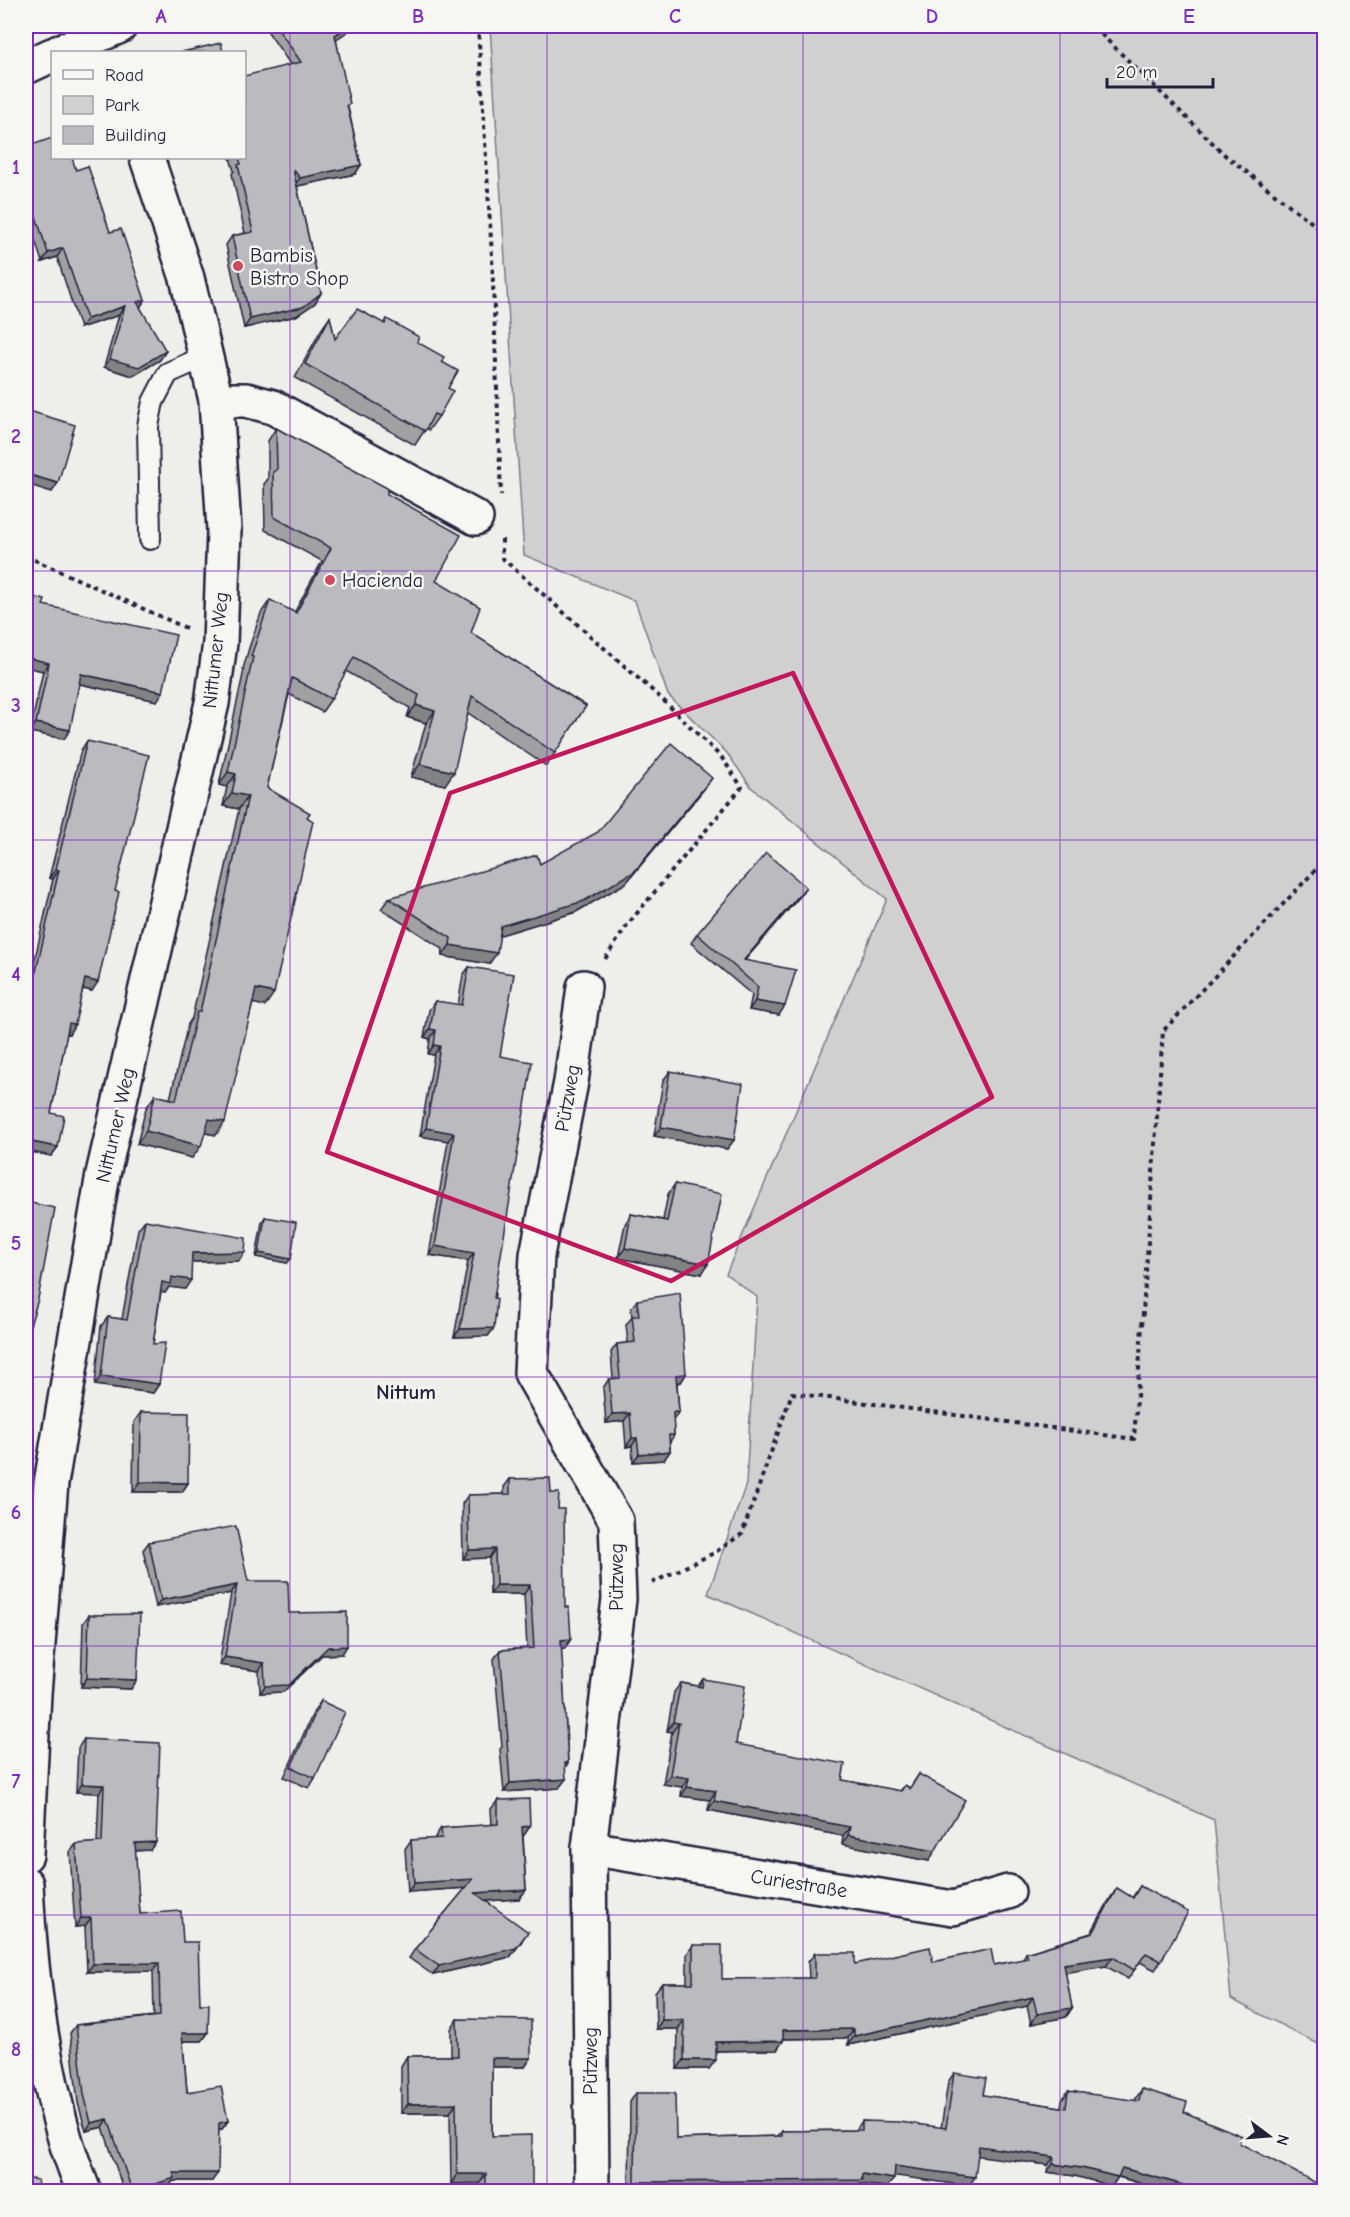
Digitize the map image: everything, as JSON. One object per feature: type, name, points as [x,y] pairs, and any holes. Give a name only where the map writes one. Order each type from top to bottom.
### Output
[{"type":"street","points":[[63,51],[112,37]]},
{"type":"street","points":[[26,67],[51,55]]},
{"type":"street","name":"Nittumer Weg","points":[[26,1855],[34,1694],[51,1483],[103,1174],[212,703],[220,643],[224,530],[216,400],[187,278],[147,159]]},
{"type":"street","points":[[216,400],[246,399],[273,407],[476,518]]},
{"type":"street","name":"Pützweg","points":[[584,987],[571,1082],[537,1255],[531,1373],[616,1521],[619,1599],[589,1848],[592,2192]]},
{"type":"street","name":"Curiestraße","points":[[589,1848],[953,1908],[1008,1892]]},
{"type":"street","points":[[26,1884],[29,1953],[42,2039],[64,2135],[84,2192]]},
{"type":"lane","points":[[150,539],[148,426],[153,402],[168,373],[206,356]]},
{"type":"path","points":[[478,26],[492,267],[501,498]]},
{"type":"path","points":[[1097,26],[1103,36],[1226,156],[1324,232]]},
{"type":"path","points":[[476,518],[502,533],[502,558],[663,700],[722,758],[742,787],[628,924],[584,987]]},
{"type":"path","points":[[26,556],[220,643]]},
{"type":"path","points":[[619,1599],[714,1553],[742,1534],[792,1393],[1134,1439],[1163,1030],[1324,861]]},
{"type":"highlighted area","points":[[793,673],[992,1097],[671,1281],[327,1152],[450,793]]},
{"type":"green space","points":[[490,26],[1324,26],[1324,2047],[1231,1999],[1214,1820],[708,1594],[746,1484],[757,1297],[726,1274],[887,899],[751,787],[727,753],[668,695],[635,601],[524,555]]},
{"type":"building","points":[[276,26],[349,26],[335,35],[350,104],[347,105],[361,165],[300,178],[293,169],[321,293],[303,307],[250,319],[232,236],[253,232],[238,165],[241,164],[239,159],[246,159],[246,76],[301,62]]},
{"type":"building","points":[[221,43],[223,51],[186,51]]},
{"type":"building","points":[[51,138],[51,159],[72,159],[76,170],[88,166],[110,232],[121,229],[145,300],[137,302],[166,351],[139,367],[110,359],[125,306],[87,319],[63,248],[48,253],[26,186],[26,147]]},
{"type":"building","points":[[357,309],[385,324],[387,319],[419,337],[417,342],[444,357],[442,362],[458,371],[448,388],[453,391],[439,416],[434,414],[425,431],[305,364],[330,317],[335,339]]},
{"type":"building","points":[[26,410],[75,425],[58,483],[26,474]]},
{"type":"building","points":[[276,428],[387,488],[387,494],[461,535],[436,581],[480,607],[471,633],[586,706],[555,753],[472,696],[454,772],[420,764],[435,711],[416,705],[419,695],[354,657],[331,699],[292,678],[267,788],[310,813],[307,817],[313,821],[274,993],[256,989],[225,1122],[209,1119],[201,1146],[146,1131],[155,1095],[176,1100],[197,1012],[200,1012],[248,796],[232,793],[236,774],[228,772],[253,657],[251,656],[270,600],[296,613],[331,548],[274,517],[273,472],[277,469]]},
{"type":"building","points":[[26,595],[45,600],[43,605],[176,635],[163,692],[81,674],[70,730],[36,723],[49,663],[26,657]]},
{"type":"building","points":[[87,741],[149,755],[115,891],[119,892],[98,982],[85,979],[75,1024],[69,1023],[51,1113],[64,1116],[58,1147],[26,1141],[26,1006],[28,1007],[59,870],[56,869]]},
{"type":"building","points":[[26,743],[30,744],[26,763]]},
{"type":"building","points":[[671,743],[712,778],[634,872],[584,901],[501,926],[497,953],[450,945],[451,938],[389,898],[537,855],[540,864],[598,832]]},
{"type":"building","points":[[766,853],[806,887],[744,960],[796,970],[785,1006],[755,1001],[758,987],[697,934]]},
{"type":"building","points":[[469,967],[514,974],[500,1056],[532,1062],[494,1298],[497,1299],[494,1328],[460,1329],[474,1253],[435,1246],[454,1133],[426,1128],[440,1046],[434,1045],[436,1030],[430,1029],[435,1001],[462,1005]]},
{"type":"building","points":[[670,1071],[743,1084],[734,1140],[661,1127]]},
{"type":"building","points":[[675,1184],[722,1194],[708,1264],[625,1248],[631,1214],[667,1221]]},
{"type":"building","points":[[26,1202],[55,1208],[38,1299],[29,1329],[26,1328]]},
{"type":"building","points":[[265,1217],[296,1222],[291,1259],[259,1253]]},
{"type":"building","points":[[145,1220],[246,1238],[245,1252],[192,1253],[191,1280],[172,1277],[171,1284],[162,1282],[153,1344],[165,1343],[159,1384],[101,1376],[108,1317],[127,1320]]},
{"type":"building","points":[[680,1293],[686,1374],[676,1375],[679,1412],[673,1412],[674,1435],[669,1435],[670,1451],[639,1454],[637,1438],[632,1438],[630,1413],[612,1414],[609,1379],[620,1378],[617,1344],[635,1342],[632,1316],[639,1316],[637,1300]]},
{"type":"building","points":[[141,1412],[189,1413],[188,1483],[140,1482]]},
{"type":"building","points":[[550,1478],[551,1493],[559,1493],[558,1509],[564,1509],[565,1607],[569,1607],[571,1639],[561,1640],[568,1763],[565,1763],[566,1779],[510,1783],[500,1650],[534,1648],[530,1585],[496,1585],[495,1549],[469,1550],[468,1495],[510,1494],[510,1479]]},
{"type":"building","points":[[236,1526],[248,1581],[288,1581],[289,1613],[347,1612],[347,1646],[328,1647],[289,1685],[265,1686],[264,1663],[225,1657],[237,1585],[161,1600],[149,1542]]},
{"type":"building","points":[[140,1614],[137,1680],[87,1678],[89,1615]]},
{"type":"building","points":[[703,1679],[745,1686],[736,1744],[845,1764],[842,1780],[901,1791],[905,1785],[910,1789],[919,1774],[965,1800],[935,1851],[848,1835],[850,1827],[714,1801],[716,1791],[687,1787],[689,1778],[670,1775],[679,1723],[673,1722],[681,1683],[702,1687]]},
{"type":"building","points":[[321,1701],[345,1712],[315,1778],[291,1767]]},
{"type":"building","points":[[84,1739],[160,1743],[156,1842],[135,1843],[140,1914],[181,1911],[183,1942],[198,1942],[200,2004],[209,2004],[208,2033],[182,2033],[187,2092],[221,2086],[228,2121],[219,2123],[218,2173],[173,2173],[175,2178],[132,2191],[108,2119],[91,2123],[84,2094],[76,2025],[160,2016],[159,1963],[93,1964],[91,1918],[81,1918],[76,1844],[102,1842],[104,1785],[82,1784]]},
{"type":"building","points":[[529,1799],[530,1826],[522,1827],[526,1890],[475,1893],[528,1932],[516,1948],[439,1966],[415,1949],[473,1879],[414,1883],[411,1840],[442,1838],[441,1828],[498,1824],[498,1800]]},
{"type":"building","points":[[1140,1886],[1188,1912],[1161,1961],[1146,1953],[1134,1970],[1113,1957],[1064,1964],[1072,2008],[1037,2014],[1033,1997],[854,2036],[854,2029],[783,2030],[783,2041],[716,2042],[716,2060],[684,2060],[684,2020],[662,2020],[662,1983],[693,1983],[693,1945],[722,1945],[722,1979],[815,1978],[815,1953],[855,1953],[855,1964],[930,1947],[933,1962],[991,1949],[994,1965],[1028,1958],[1026,1953],[1093,1933],[1117,1888],[1133,1898]]},
{"type":"building","points":[[457,2019],[531,2020],[531,2058],[492,2058],[492,2136],[532,2135],[532,2192],[486,2192],[486,2174],[457,2174],[456,2103],[408,2104],[407,2056],[458,2056]]},
{"type":"building","points":[[954,2073],[986,2078],[983,2095],[1066,2108],[1068,2091],[1139,2101],[1142,2089],[1187,2102],[1184,2112],[1242,2136],[1239,2143],[1324,2187],[1324,2192],[1209,2192],[1122,2168],[1118,2177],[1053,2164],[1054,2157],[979,2146],[975,2177],[895,2166],[894,2179],[862,2174],[862,2180],[635,2182],[636,2093],[675,2093],[676,2139],[782,2136],[782,2131],[862,2130],[862,2121],[899,2122],[946,2128]]},
{"type":"building","points":[[26,2178],[38,2180],[36,2192],[26,2192]]},
{"type":"place","name":"Bambis Bistro Shop","points":[[238,266]]},
{"type":"place","name":"Hacienda","points":[[330,580]]},
{"type":"district","name":"Nittum","points":[[406,1392]]}]
